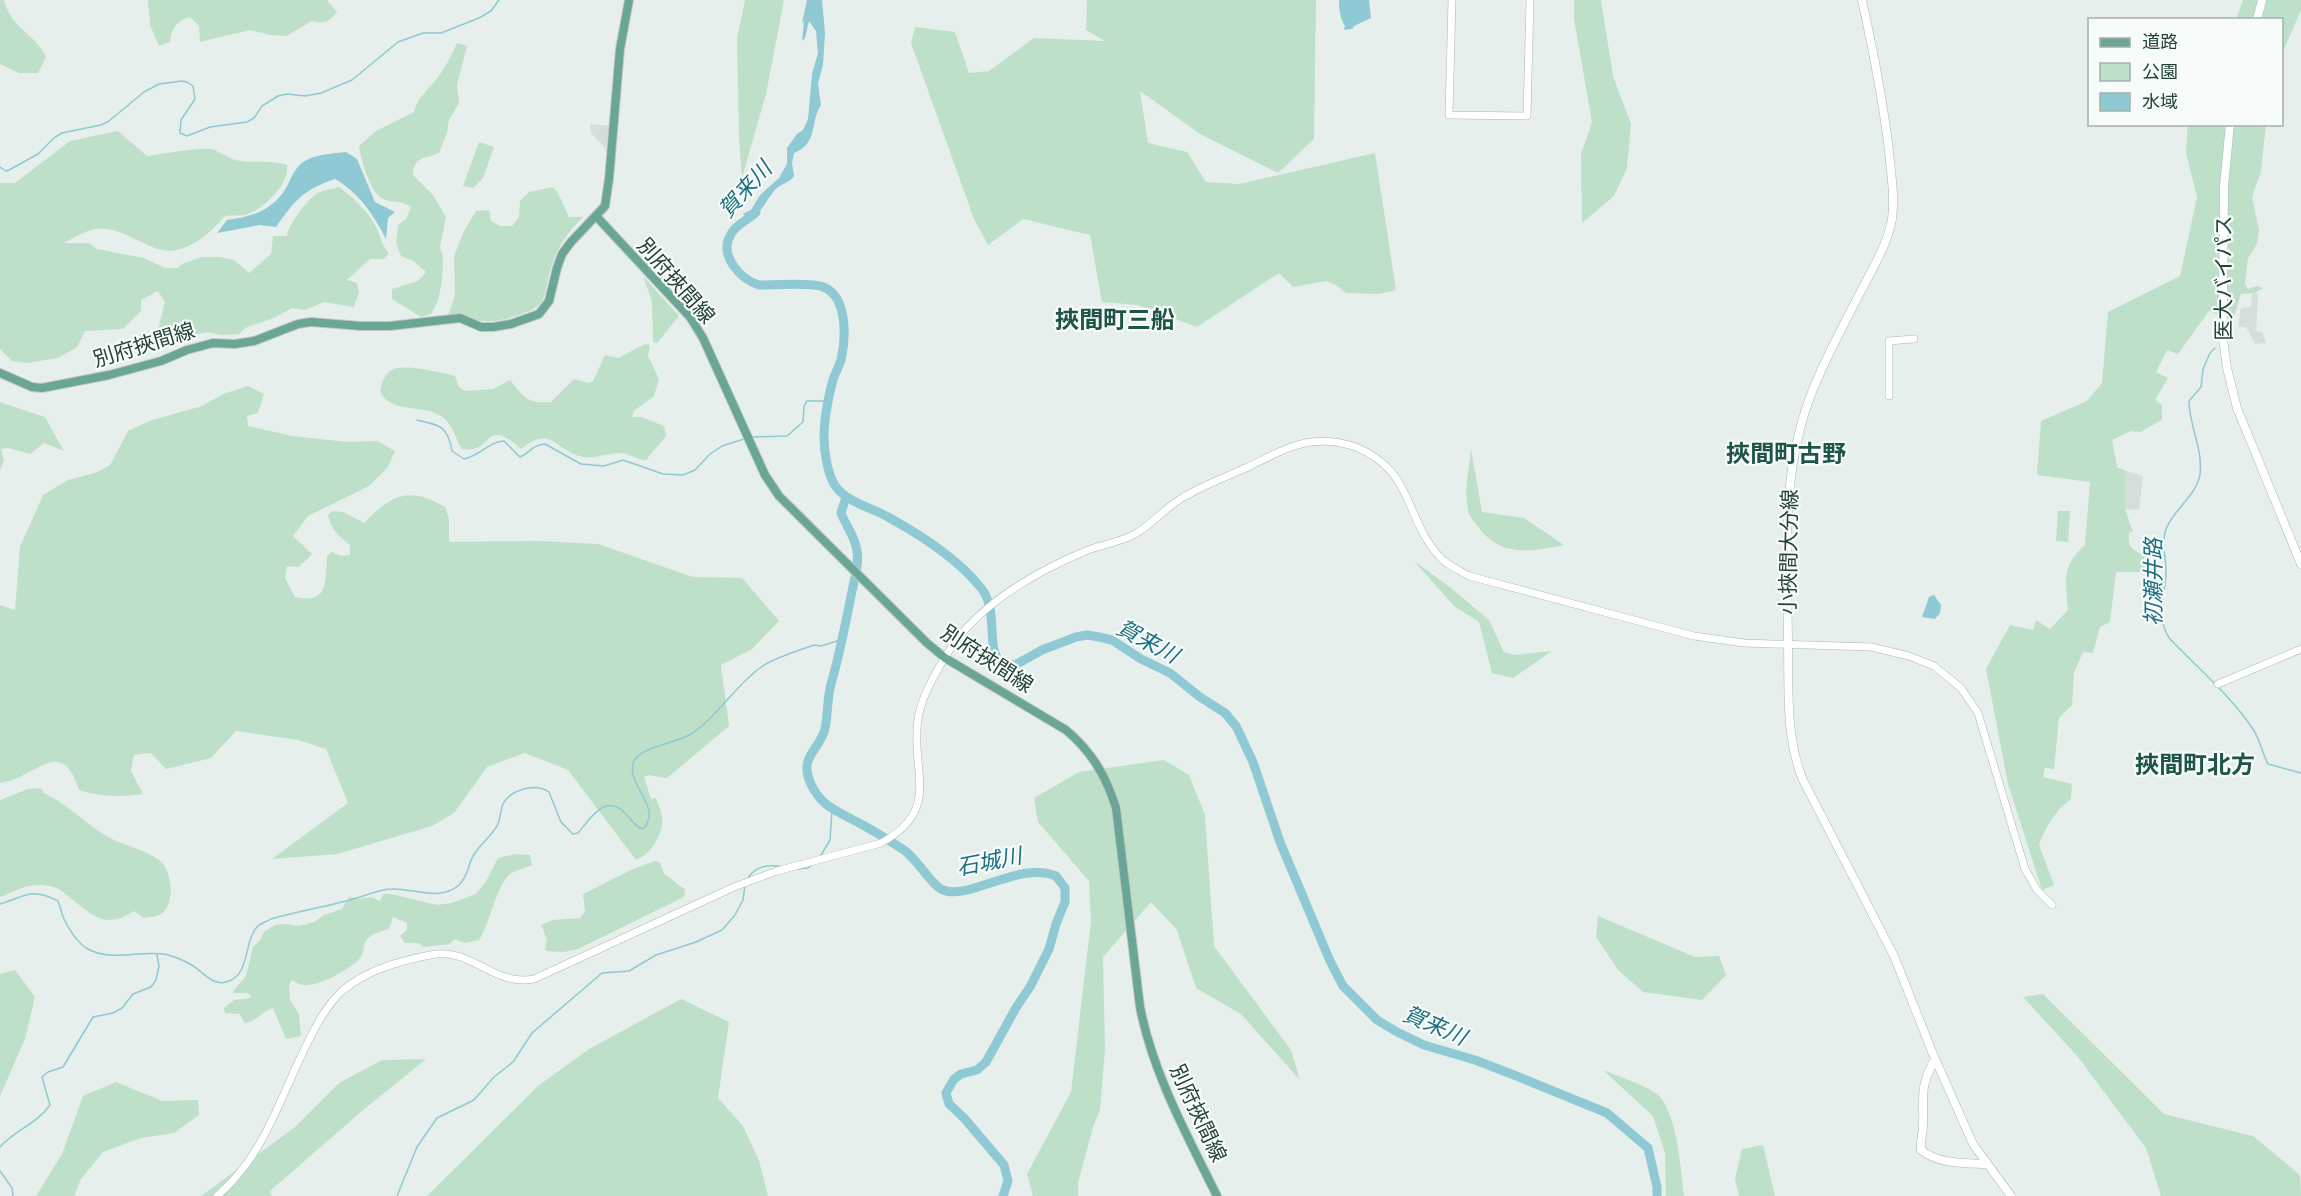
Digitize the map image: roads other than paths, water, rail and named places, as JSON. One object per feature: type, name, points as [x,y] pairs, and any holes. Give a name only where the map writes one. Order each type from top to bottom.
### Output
[{"type":"main road","name":"別府挾間線","points":[[0,373],[32,387],[42,388],[74,383],[161,361],[187,350],[213,343],[235,344],[254,341],[298,324],[311,322],[390,326],[460,318],[481,327],[511,324],[539,314],[545,308],[562,254],[604,206],[608,194],[617,76],[629,0]]},
{"type":"main road","name":"小挾間大分線","points":[[1862,0],[1876,65],[1889,151],[1893,206],[1886,243],[1830,352],[1810,397],[1798,436],[1791,471],[1787,518],[1790,733],[1798,766],[1894,956],[1935,1059],[1973,1144],[2011,1196]]},
{"type":"main road","points":[[2258,18],[2262,0]]},
{"type":"main road","name":"医大バイパス","points":[[2230,126],[2224,186],[2223,338],[2229,377],[2245,429],[2301,564]]},
{"type":"main road","name":"別府挾間線","points":[[596,216],[690,317],[707,347],[765,475],[779,496],[945,658],[1066,730],[1083,744],[1108,783],[1116,808],[1145,1034],[1165,1088],[1217,1196]]},
{"type":"main road","points":[[1935,1059],[1926,1076],[1921,1094],[1923,1129],[1921,1150],[1928,1156],[1940,1160],[1986,1164]]},
{"type":"street","points":[[1452,0],[1449,115],[1527,116],[1530,0]]},
{"type":"street","points":[[1889,396],[1889,341],[1914,339]]},
{"type":"street","points":[[217,1196],[245,1168],[261,1144],[326,1008],[344,990],[365,975],[445,952],[459,955],[510,980],[534,979],[735,887],[777,871],[881,843],[901,830],[912,817],[919,798],[921,782],[916,734],[921,705],[945,658],[961,635],[1008,593],[1089,550],[1132,536],[1180,499],[1198,489],[1309,442],[1330,442],[1355,447],[1383,463],[1399,480],[1422,530],[1438,555],[1469,576],[1694,636],[1728,642],[1844,645],[1890,651],[1928,663],[1957,683],[1971,700],[1980,719],[2025,869],[2037,890],[2052,904]]},
{"type":"street","points":[[2218,684],[2301,649]]},
{"type":"water","points":[[807,0],[822,0],[825,33],[823,65],[818,83],[821,105],[811,137],[802,149],[794,153],[792,163],[794,176],[778,187],[749,221],[743,214],[751,210],[760,195],[779,178],[787,164],[787,148],[797,134],[803,130],[808,119],[812,74],[818,53],[816,31],[809,21],[805,38],[802,41],[804,21],[802,23]]},
{"type":"water","points":[[1339,0],[1369,0],[1371,18],[1352,29],[1344,30]]},
{"type":"water","points":[[346,152],[357,159],[375,202],[395,212],[388,218],[386,239],[365,205],[352,191],[335,179],[307,192],[276,227],[260,225],[217,233],[227,220],[261,211],[275,202],[281,196],[296,169],[308,159]]},
{"type":"water","points":[[1934,595],[1941,605],[1940,613],[1935,619],[1922,617],[1929,597]]},
{"type":"waterway","points":[[0,167],[6,171],[9,170],[38,154],[62,133],[101,125],[109,121],[144,92],[159,84],[182,81],[193,86],[195,99],[181,120],[180,133],[187,136],[210,127],[247,122],[254,118],[262,106],[278,96],[287,94],[305,96],[321,93],[352,80],[398,42],[423,33],[441,33],[479,18],[491,11],[499,0]]},
{"type":"waterway","name":"賀来川","points":[[756,212],[736,227],[728,242],[729,258],[738,272],[759,285],[801,284],[823,287],[837,299],[841,309],[844,330],[843,351],[830,390],[824,436],[828,467],[834,484],[839,490],[851,500],[888,517],[925,540],[962,567],[987,597],[994,649],[1002,665],[1015,665],[1042,650],[1076,637],[1087,635],[1099,637],[1112,640],[1141,659],[1170,673],[1225,713],[1236,726],[1253,762],[1280,842],[1330,961],[1343,986],[1377,1020],[1424,1045],[1475,1060],[1607,1113],[1648,1148],[1657,1196]]},
{"type":"waterway","name":"初瀬井路","points":[[2215,348],[2210,353],[2203,369],[2201,387],[2189,401],[2200,455],[2200,474],[2195,489],[2166,529],[2163,623],[2170,639],[2224,693],[2244,717],[2255,733],[2268,764],[2301,773]]},
{"type":"waterway","points":[[752,437],[787,436],[803,422],[804,406],[807,401],[830,401]]},
{"type":"waterway","points":[[417,420],[442,428],[448,436],[452,451],[464,459],[504,441],[520,457],[536,446],[545,444],[581,464],[604,466],[623,460],[663,474],[683,475],[695,470],[710,454],[722,446],[744,439]]},
{"type":"waterway","name":"石城川","points":[[846,497],[841,513],[856,546],[857,566],[830,689],[825,729],[807,766],[807,773],[814,791],[825,804],[904,850],[941,889],[952,892],[964,891],[1026,873],[1056,876],[1065,888],[1065,902],[1049,949],[1030,987],[986,1062],[977,1070],[961,1074],[954,1079],[946,1093],[949,1104],[1004,1165],[1008,1181],[1003,1196]]},
{"type":"waterway","points":[[0,904],[29,894],[41,894],[58,901],[68,926],[76,939],[86,948],[106,955],[148,953],[168,955],[190,964],[213,981],[223,983],[236,977],[241,971],[254,931],[259,925],[271,919],[383,890],[400,889],[443,893],[459,885],[475,853],[496,828],[504,802],[519,791],[538,788],[549,792],[561,822],[573,834],[578,833],[593,815],[605,806],[618,808],[643,829],[648,821],[649,812],[632,770],[638,756],[691,734],[709,719],[742,684],[771,661],[814,645],[821,646],[843,639]]},
{"type":"waterway","points":[[821,855],[830,840],[832,810]]},
{"type":"waterway","points":[[797,869],[808,868],[812,865]]},
{"type":"waterway","points":[[748,878],[759,868],[783,867]]},
{"type":"waterway","points":[[397,1196],[417,1147],[437,1118],[474,1100],[494,1077],[513,1062],[532,1033],[602,973],[629,971],[656,955],[696,942],[722,930],[735,915],[743,900],[745,885]]},
{"type":"waterway","points":[[0,1147],[45,1112],[50,1105],[42,1077],[48,1072],[63,1067],[93,1017],[113,1013],[122,1008],[133,994],[151,987],[156,980],[159,966],[157,955]]},
{"type":"waterway","points":[[0,1171],[12,1188],[13,1196]]},
{"type":"district","name":"挾間町三船","points":[[1115,320]]},
{"type":"district","name":"挾間町古野","points":[[1786,454]]},
{"type":"district","name":"挾間町北方","points":[[2195,765]]}]
